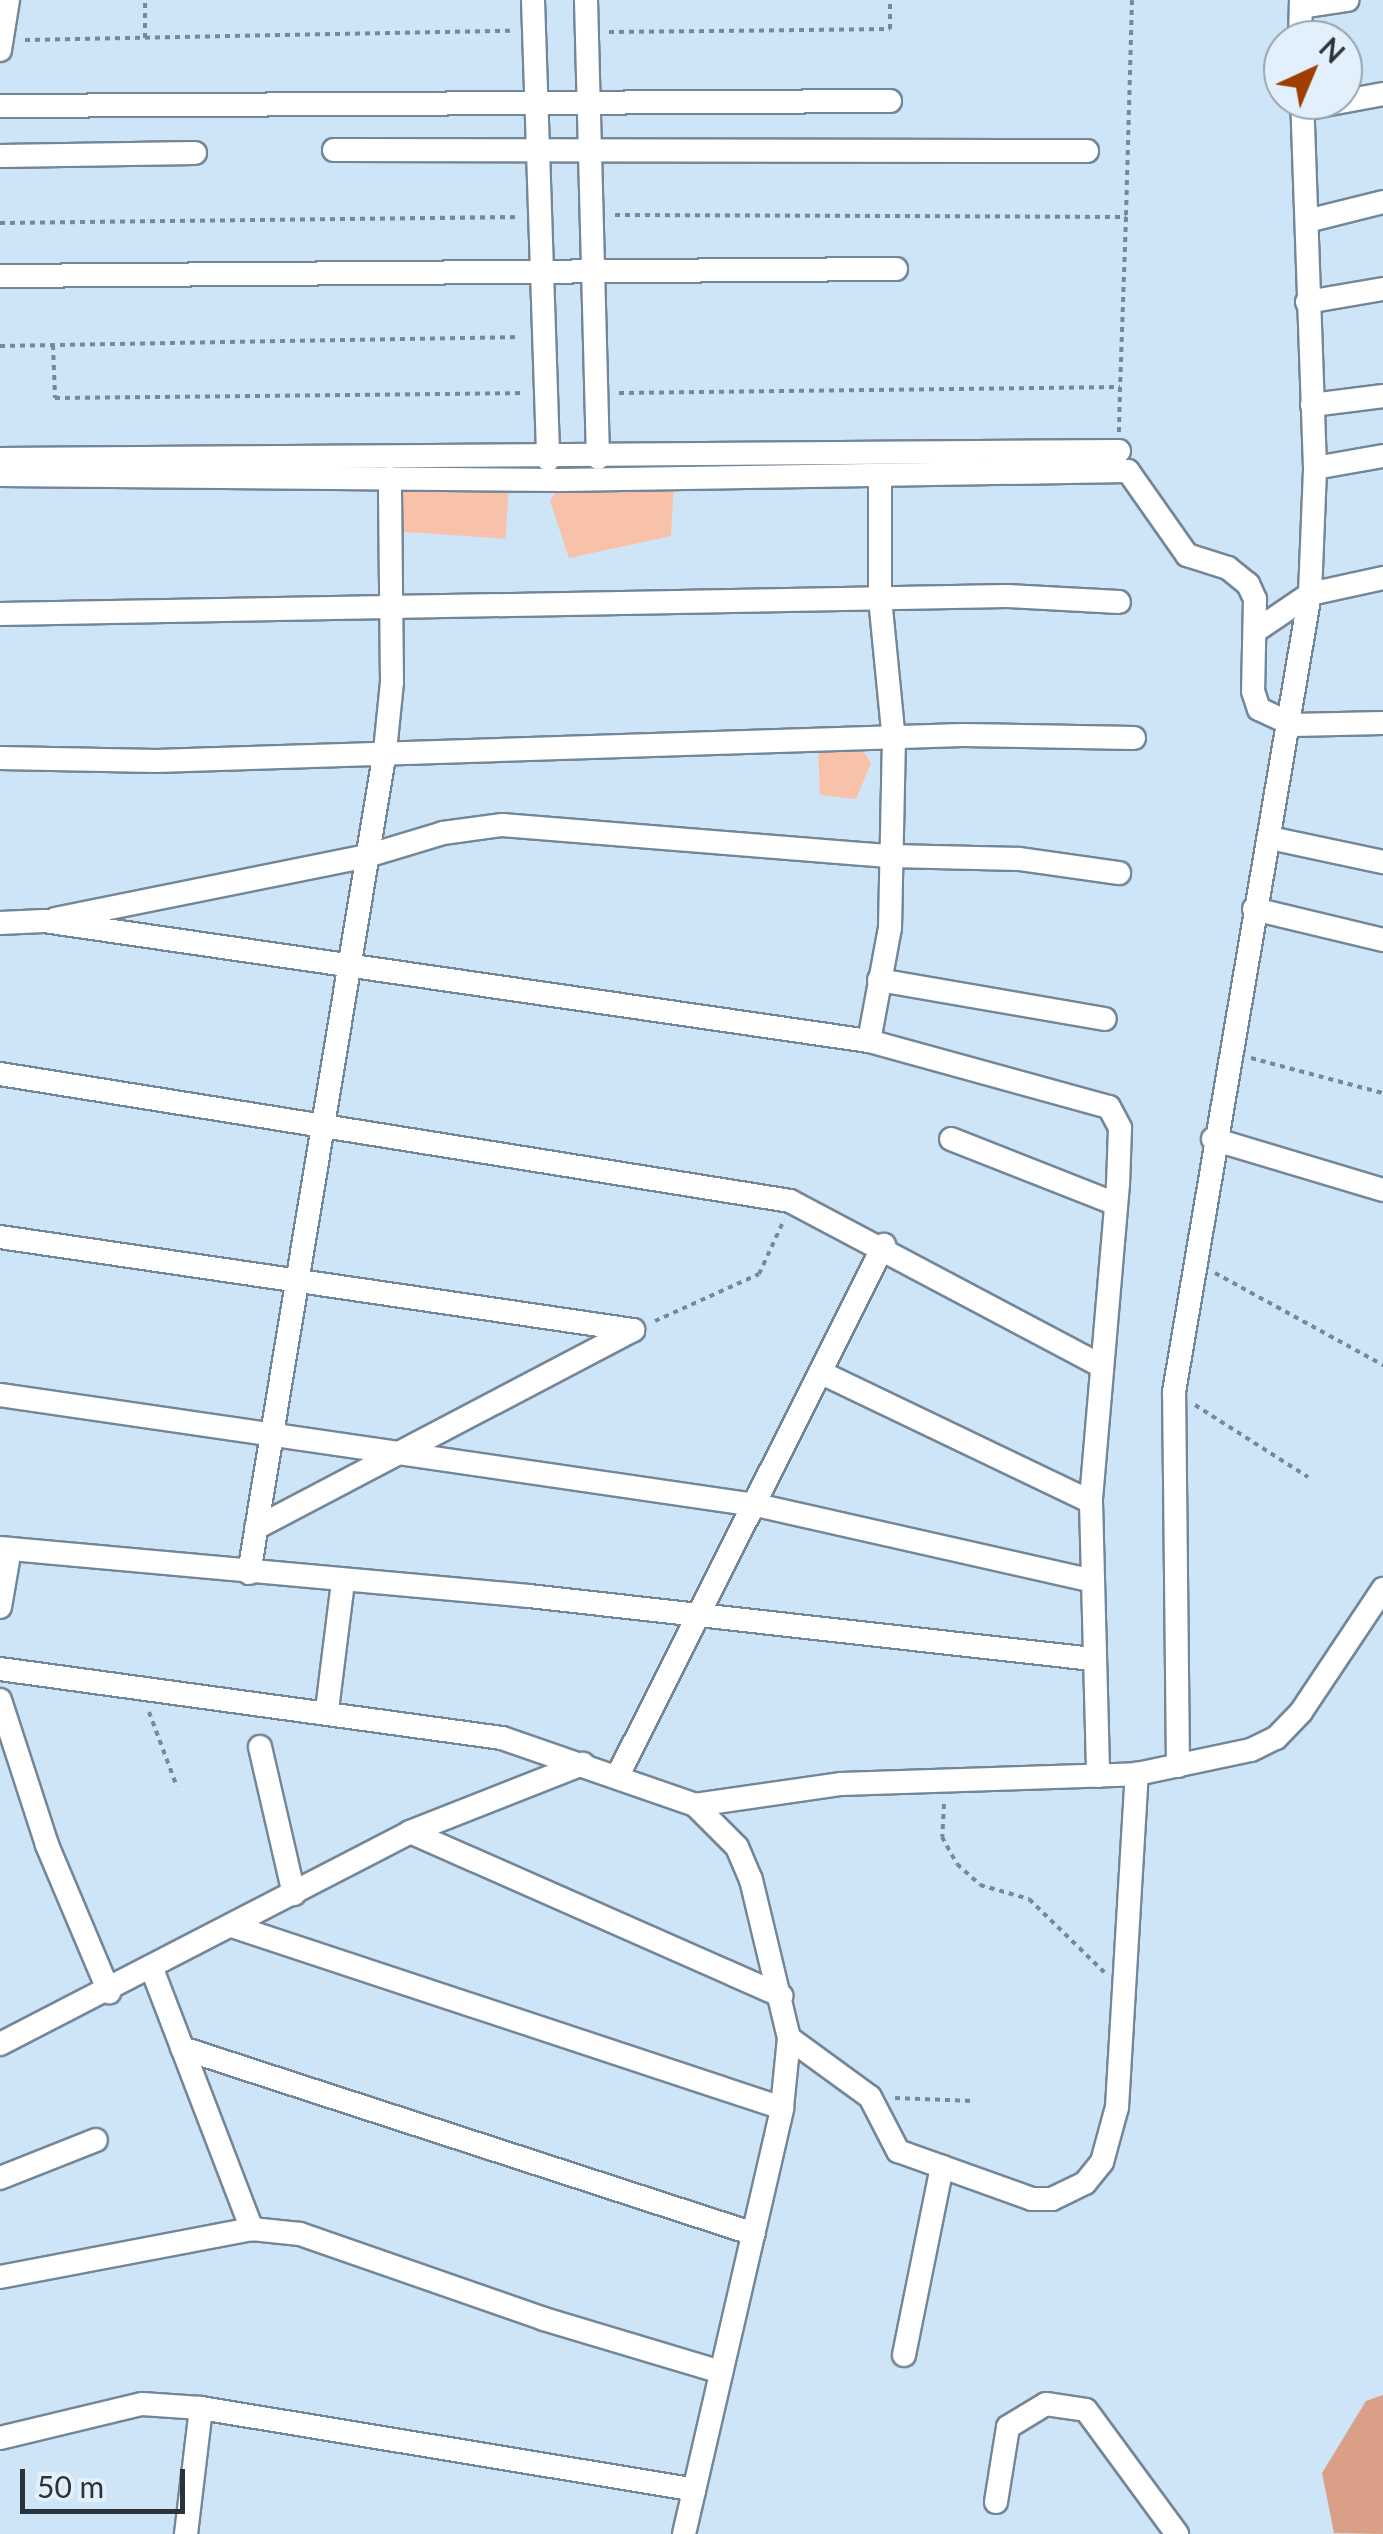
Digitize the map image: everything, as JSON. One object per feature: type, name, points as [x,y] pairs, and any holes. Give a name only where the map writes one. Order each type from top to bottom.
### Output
[{"type":"street","points":[[1,45],[8,0]]},
{"type":"street","points":[[534,0],[542,392],[548,460]]},
{"type":"street","points":[[586,0],[598,458]]},
{"type":"street","points":[[1301,3],[1347,0]]},
{"type":"street","points":[[0,106],[536,99],[890,101]]},
{"type":"street","points":[[1178,1766],[1174,1392],[1228,1052],[1292,725],[1310,594],[1315,468],[1304,120]]},
{"type":"street","points":[[334,150],[1087,151]]},
{"type":"street","points":[[0,156],[195,153]]},
{"type":"street","points":[[1307,221],[1383,202]]},
{"type":"street","points":[[0,276],[896,269]]},
{"type":"street","points":[[1308,302],[1383,289]]},
{"type":"street","points":[[1312,405],[1383,396]]},
{"type":"street","points":[[0,459],[548,460],[1119,452]]},
{"type":"street","points":[[1315,468],[1383,456]]},
{"type":"street","points":[[0,475],[390,478],[1128,472],[1188,555],[1228,568],[1248,584],[1257,630],[1253,690],[1259,709],[1292,725],[1383,723]]},
{"type":"street","points":[[868,1041],[890,928],[894,741],[880,598],[880,475]]},
{"type":"street","points":[[249,1572],[298,1283],[318,1126],[350,964],[384,751],[392,682],[388,610],[390,478]]},
{"type":"street","points":[[1257,630],[1310,594],[1383,578]]},
{"type":"street","points":[[0,614],[388,610],[880,598],[1119,602]]},
{"type":"street","points":[[0,758],[156,761],[384,751],[1134,738]]},
{"type":"street","points":[[0,923],[44,921],[367,856],[442,832],[502,826],[891,856],[1019,859],[1119,873]]},
{"type":"street","points":[[1270,838],[1383,862]]},
{"type":"street","points":[[1254,910],[1383,940]]},
{"type":"street","points":[[44,921],[868,1041],[1109,1107],[1120,1128],[1090,1502],[1098,1776]]},
{"type":"street","points":[[879,980],[1105,1018]]},
{"type":"street","points":[[0,1074],[790,1201],[884,1245],[1102,1366]]},
{"type":"street","points":[[951,1139],[1116,1204]]},
{"type":"street","points":[[1214,1139],[1383,1190]]},
{"type":"street","points":[[0,1238],[634,1330]]},
{"type":"street","points":[[619,1774],[703,1616],[884,1245]]},
{"type":"street","points":[[256,1528],[634,1330]]},
{"type":"street","points":[[824,1374],[1090,1502]]},
{"type":"street","points":[[0,1395],[272,1438],[756,1505],[1093,1581]]},
{"type":"street","points":[[0,1606],[5,1549],[703,1616],[1092,1659]]},
{"type":"street","points":[[327,1710],[343,1581]]},
{"type":"street","points":[[695,1805],[841,1784],[1137,1774],[1276,1738],[1301,1712],[1383,1589]]},
{"type":"street","points":[[0,1669],[327,1710],[502,1738],[619,1774],[695,1805],[737,1847],[781,1996],[789,2038],[782,2108],[684,2534]]},
{"type":"street","points":[[0,1700],[53,1863],[109,1992]]},
{"type":"street","points":[[260,1747],[294,1894]]},
{"type":"street","points":[[0,2044],[109,1992],[410,1832],[584,1764]]},
{"type":"street","points":[[789,2038],[870,2097],[890,2146],[1032,2199],[1052,2199],[1086,2183],[1102,2162],[1117,2107],[1128,1991],[1137,1774]]},
{"type":"street","points":[[410,1832],[781,1996]]},
{"type":"street","points":[[232,1926],[782,2108]]},
{"type":"street","points":[[152,1969],[252,2229]]},
{"type":"street","points":[[182,2048],[754,2234]]},
{"type":"street","points":[[0,2178],[96,2140]]},
{"type":"street","points":[[904,2355],[942,2167]]},
{"type":"street","points":[[0,2277],[252,2229],[300,2234],[544,2319],[721,2372]]},
{"type":"street","points":[[0,2438],[142,2404],[201,2408],[694,2490]]},
{"type":"street","points":[[996,2502],[1008,2427],[1046,2404],[1086,2410],[1177,2534]]},
{"type":"street","points":[[186,2534],[201,2408]]},
{"type":"path","points":[[144,38],[145,0]]},
{"type":"path","points":[[587,32],[890,29],[890,0]]},
{"type":"path","points":[[1119,452],[1132,0]]},
{"type":"path","points":[[1,45],[144,38],[535,31]]},
{"type":"path","points":[[590,214],[1126,217]]},
{"type":"path","points":[[0,223],[538,217]]},
{"type":"path","points":[[0,346],[541,337]]},
{"type":"path","points":[[53,345],[55,398],[542,392]]},
{"type":"path","points":[[594,394],[1120,387]]},
{"type":"path","points":[[1228,1052],[1383,1093]]},
{"type":"path","points":[[634,1330],[759,1274],[770,1261],[790,1201]]},
{"type":"path","points":[[1197,1264],[1352,1342],[1383,1365]]},
{"type":"path","points":[[1174,1392],[1308,1477]]},
{"type":"path","points":[[140,1689],[177,1787]]},
{"type":"path","points":[[946,1780],[942,1837],[958,1864],[980,1886],[1029,1899],[1128,1991]]},
{"type":"path","points":[[870,2097],[974,2101]]},
{"type":"shaded area","points":[[396,478],[509,486],[505,539],[393,531]]},
{"type":"shaded area","points":[[561,484],[674,484],[671,536],[569,558],[550,501]]},
{"type":"shaded area","points":[[859,745],[871,763],[856,799],[820,795],[818,746]]},
{"type":"shaded area","points":[[1383,2395],[1383,2534],[1334,2533],[1322,2473],[1366,2401]]}]
